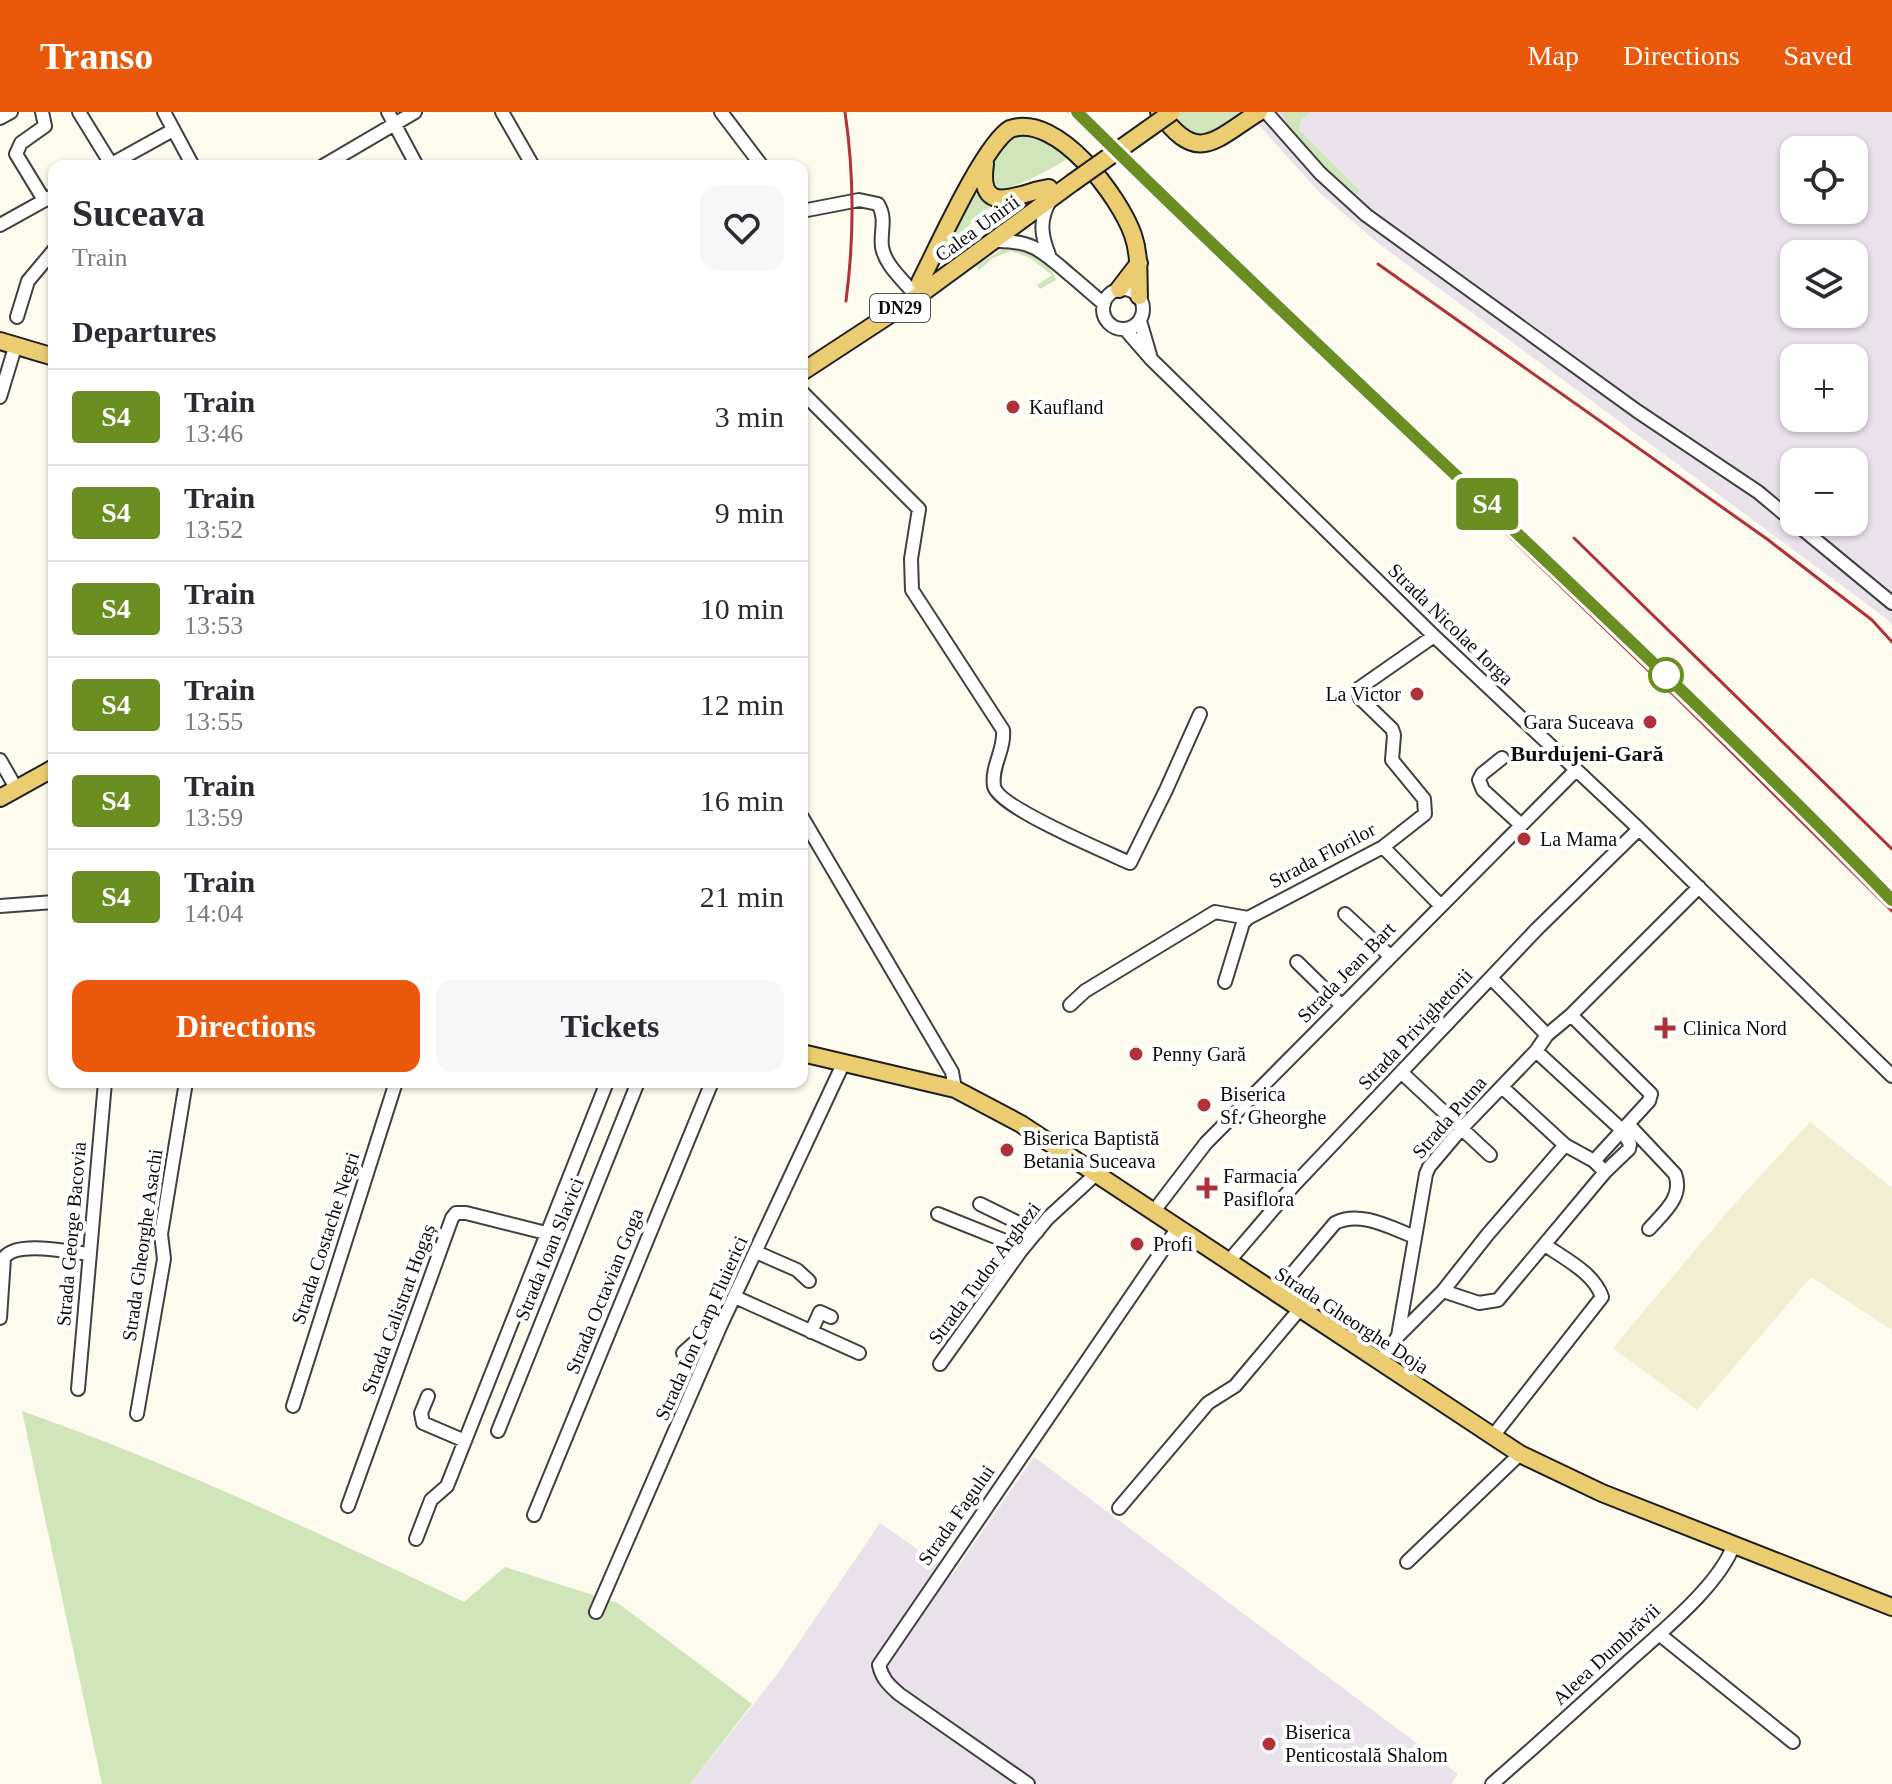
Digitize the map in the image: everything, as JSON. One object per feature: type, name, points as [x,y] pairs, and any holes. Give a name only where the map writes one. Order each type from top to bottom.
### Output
[{"type":"main road","points":[[1157,112],[1178,136],[1191,143],[1203,144],[1215,141],[1259,112]]},
{"type":"main road","name":"Calea Unirii","points":[[1070,179],[1157,112]]},
{"type":"main road","name":"Calea Unirii","points":[[808,354],[915,286],[1172,112]]},
{"type":"main road","points":[[915,286],[986,155],[1001,135],[1021,125],[1040,125],[1058,133],[1080,154],[1119,205],[1133,236],[1139,263],[1139,296]]},
{"type":"main road","points":[[986,155],[984,181],[993,195],[1001,199],[1014,199],[1037,190],[1050,193]]},
{"type":"main road","name":"Calea Unirii","points":[[808,368],[995,241],[1050,193]]},
{"type":"main road","points":[[1111,296],[1139,263]]},
{"type":"main road","points":[[8,342],[48,355]]},
{"type":"main road","points":[[0,798],[48,771]]},
{"type":"main road","name":"Strada Gheorghe Doja","points":[[808,1054],[955,1089],[1001,1112],[1520,1454],[1602,1493],[1892,1607]]},
{"type":"street","points":[[0,118],[11,112]]},
{"type":"street","points":[[42,112],[45,126],[21,143],[16,154],[48,197]]},
{"type":"street","points":[[79,112],[107,160]]},
{"type":"street","points":[[164,112],[190,160]]},
{"type":"street","points":[[331,160],[390,118],[415,112]]},
{"type":"street","points":[[502,112],[530,160]]},
{"type":"street","points":[[721,112],[757,160]]},
{"type":"street","points":[[1266,112],[1320,173],[1366,215],[1780,510]]},
{"type":"street","points":[[390,118],[414,160]]},
{"type":"street","points":[[119,160],[173,130]]},
{"type":"street","points":[[1049,255],[1043,241],[1042,220],[1050,193]]},
{"type":"street","points":[[0,225],[48,199]]},
{"type":"street","points":[[808,210],[859,200],[878,204],[883,213],[885,258],[915,286]]},
{"type":"street","points":[[995,241],[1026,243],[1049,255],[1082,283],[1111,296],[1130,290],[1139,296],[1143,306],[1140,321],[1151,359]]},
{"type":"street","points":[[17,317],[28,281],[48,257]]},
{"type":"street","name":"Strada Nicolae Iorga","points":[[1111,296],[1104,313],[1108,323],[1125,329],[1151,359],[1434,636],[1639,829],[1892,1076]]},
{"type":"street","points":[[1125,329],[1140,321]]},
{"type":"street","points":[[0,395],[8,342]]},
{"type":"street","points":[[808,398],[919,509],[911,559],[912,590],[1003,730],[1004,743],[994,772],[994,789],[1001,797],[1034,818],[1130,863],[1200,714]]},
{"type":"street","points":[[1811,536],[1892,603]]},
{"type":"street","name":"Strada Florilor","points":[[1248,918],[1383,847],[1425,814],[1426,804],[1418,791],[1394,764],[1392,729],[1360,698],[1358,689],[1434,636]]},
{"type":"street","points":[[1502,758],[1479,780],[1483,790],[1520,824]]},
{"type":"street","points":[[0,760],[16,788]]},
{"type":"street","name":"Strada Jean Bart","points":[[1154,1211],[1206,1143],[1576,770]]},
{"type":"street","points":[[808,828],[952,1072],[955,1089]]},
{"type":"street","name":"Strada Privighetorii","points":[[1228,1262],[1294,1185],[1491,978],[1639,829]]},
{"type":"street","points":[[1383,847],[1440,905]]},
{"type":"street","name":"Strada Putna","points":[[1398,1336],[1426,1174],[1461,1129],[1536,1051],[1547,1035],[1571,1015],[1699,887]]},
{"type":"street","points":[[0,906],[48,902]]},
{"type":"street","points":[[1070,1005],[1085,991],[1215,912],[1248,918]]},
{"type":"street","points":[[1345,914],[1390,956]]},
{"type":"street","points":[[1225,982],[1243,923],[1248,918]]},
{"type":"street","points":[[1297,962],[1341,1005]]},
{"type":"street","points":[[1491,978],[1547,1035]]},
{"type":"street","points":[[1571,1015],[1649,1090],[1649,1101],[1594,1161]]},
{"type":"street","points":[[1536,1051],[1675,1174],[1678,1181],[1676,1197],[1649,1229]]},
{"type":"street","name":"Strada Ion Carp Fluierici","points":[[596,1612],[720,1327],[844,1062]]},
{"type":"street","points":[[1402,1073],[1490,1155]]},
{"type":"street","points":[[1502,1087],[1565,1145],[1594,1161],[1605,1172]]},
{"type":"street","name":"Strada George Bacovia","points":[[78,1389],[104,1088]]},
{"type":"street","name":"Strada Gheorghe Asachi","points":[[137,1414],[164,1259],[161,1234],[185,1088]]},
{"type":"street","name":"Strada Costache Negri","points":[[293,1406],[394,1088]]},
{"type":"street","points":[[416,1539],[431,1500],[447,1486],[605,1088]]},
{"type":"street","name":"Strada Ioan Slavici","points":[[498,1431],[636,1088]]},
{"type":"street","name":"Strada Octavian Goga","points":[[534,1515],[710,1088]]},
{"type":"street","points":[[1443,1291],[1467,1300],[1492,1303],[1498,1300],[1605,1172],[1629,1149],[1625,1127]]},
{"type":"street","name":"Strada Putna","points":[[1380,1363],[1398,1336],[1443,1291],[1565,1145]]},
{"type":"street","name":"Strada Tudor Arghezi","points":[[940,1364],[1023,1248],[1096,1174]]},
{"type":"street","points":[[980,1204],[1037,1232]]},
{"type":"street","name":"Strada Calistrat Hogaș","points":[[348,1506],[452,1218],[456,1213],[466,1213],[546,1233]]},
{"type":"street","points":[[938,1214],[1023,1248]]},
{"type":"street","points":[[1275,1294],[1335,1223],[1343,1219],[1373,1221],[1415,1237]]},
{"type":"street","name":"Strada Fagului","points":[[1028,1784],[899,1694],[881,1675],[879,1665],[1177,1229]]},
{"type":"street","points":[[1493,1436],[1602,1297],[1581,1269],[1545,1245]]},
{"type":"street","points":[[0,1318],[4,1258],[7,1254],[22,1248],[90,1254]]},
{"type":"street","points":[[756,1252],[797,1270],[809,1281]]},
{"type":"street","points":[[735,1297],[859,1353]]},
{"type":"street","points":[[1119,1508],[1208,1403],[1235,1386],[1299,1310]]},
{"type":"street","points":[[811,1332],[820,1312],[831,1317]]},
{"type":"street","points":[[683,1353],[703,1335],[720,1327]]},
{"type":"street","points":[[428,1396],[421,1413],[423,1423],[465,1441]]},
{"type":"street","points":[[1407,1562],[1520,1454]]},
{"type":"street","name":"Aleea Dumbrăvii","points":[[1492,1784],[1659,1634],[1717,1575],[1727,1562],[1734,1544]]},
{"type":"street","points":[[1659,1634],[1793,1742]]},
{"type":"shaded area","points":[[1255,112],[1892,112],[1892,626],[1887,619],[1379,244],[1321,194],[1255,121]]},
{"type":"shaded area","points":[[1810,1122],[1892,1188],[1892,1330],[1811,1277],[1697,1410],[1613,1348],[1728,1211]]},
{"type":"shaded area","points":[[1034,1457],[1458,1774],[1451,1784],[690,1784],[776,1676],[880,1523],[953,1574]]},
{"type":"green space","points":[[1180,112],[1248,112],[1203,136],[1193,135],[1170,120]]},
{"type":"green space","points":[[1283,112],[1310,112],[1301,120],[1299,130],[1360,191],[1356,194],[1314,155],[1293,131]]},
{"type":"green space","points":[[1023,131],[1075,153],[1036,176],[1012,187],[995,190],[987,173],[990,166],[1005,143]]},
{"type":"green space","points":[[979,176],[995,203],[948,244]]},
{"type":"green space","points":[[1004,248],[1035,257],[1048,267],[1056,280],[1040,289],[1037,285],[1052,275],[1030,258],[1011,251],[993,258],[979,270],[976,266]]},
{"type":"green space","points":[[22,1411],[190,1477],[464,1602],[505,1567],[618,1603],[752,1704],[690,1784],[102,1784]]},
{"type":"railway","points":[[845,112],[852,206],[846,301]]},
{"type":"railway","points":[[1069,112],[1678,699],[1892,911]]},
{"type":"railway","points":[[1378,264],[1767,539],[1872,620],[1892,642]]},
{"type":"railway","points":[[1574,538],[1892,849]]},
{"type":"train","name":"S4","points":[[1077,112],[1361,387],[1562,574],[1774,780],[1892,900]]},
{"type":"place","name":"Kaufland","points":[[1013,407]]},
{"type":"place","name":"La Victor","points":[[1417,694]]},
{"type":"place","name":"Gara Suceava","points":[[1650,722]]},
{"type":"place","name":"La Mama","points":[[1524,839]]},
{"type":"place","name":"Clinica Nord","points":[[1665,1028]]},
{"type":"place","name":"Penny Gară","points":[[1136,1054]]},
{"type":"place","name":"Biserica Sf. Gheorghe","points":[[1204,1105]]},
{"type":"place","name":"Biserica Baptistă Betania Suceava","points":[[1007,1150]]},
{"type":"place","name":"Farmacia Pasiflora","points":[[1207,1188]]},
{"type":"place","name":"Profi","points":[[1137,1244]]},
{"type":"place","name":"Biserica Penticostală Shalom","points":[[1269,1744]]},
{"type":"district","name":"Burdujeni-Gară","points":[[1587,753]]}]
